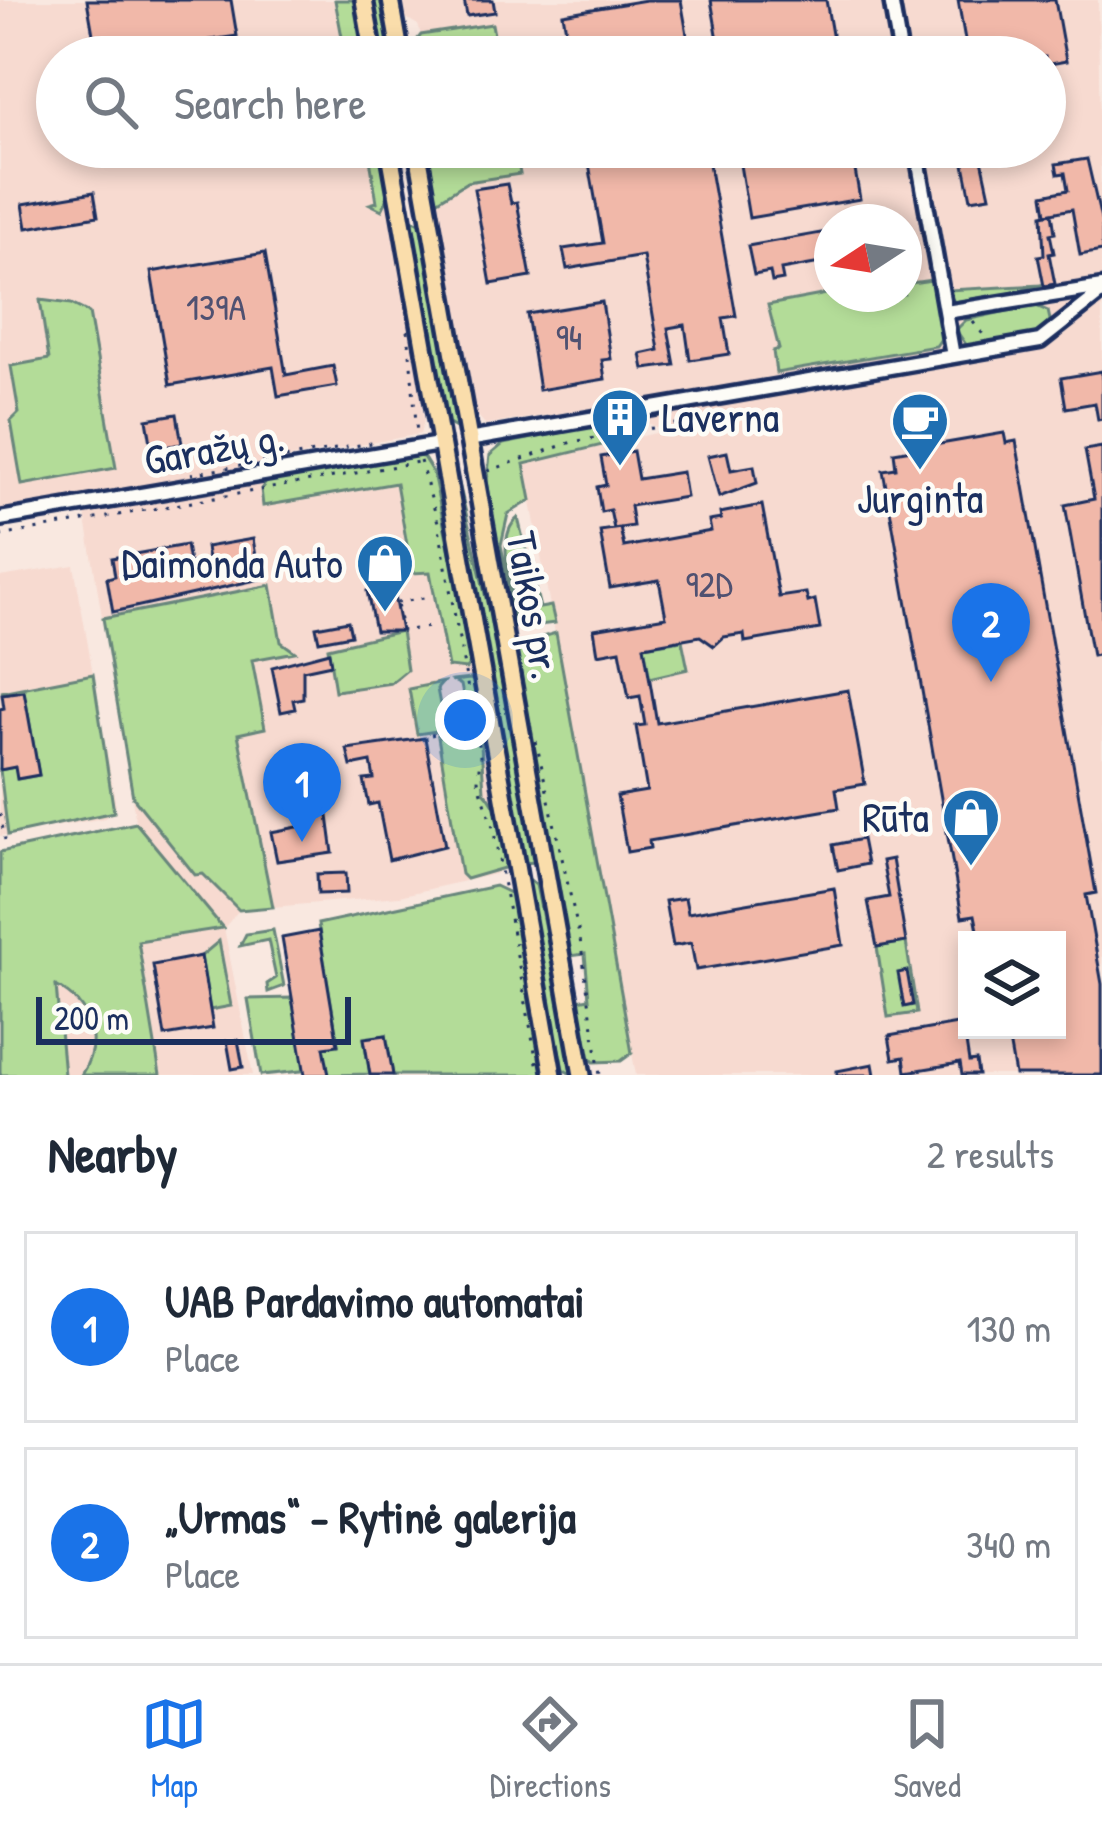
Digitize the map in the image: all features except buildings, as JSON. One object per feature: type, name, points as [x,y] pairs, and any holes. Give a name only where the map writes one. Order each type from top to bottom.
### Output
[{"type":"main road","points":[[364,0],[370,36]]},
{"type":"main road","points":[[391,0],[397,36]]},
{"type":"main road","name":"Taikos pr.","points":[[393,168],[551,1074]]},
{"type":"main road","name":"Taikos pr.","points":[[421,168],[581,1075]]},
{"type":"main road","points":[[400,208],[428,207]]},
{"type":"main road","points":[[439,444],[468,440]]},
{"type":"main road","points":[[518,876],[529,874],[546,884]]},
{"type":"street","points":[[891,0],[897,36]]},
{"type":"street","points":[[920,168],[953,356]]},
{"type":"street","points":[[946,312],[1102,289]]},
{"type":"street","points":[[468,440],[1040,341],[1102,289]]},
{"type":"street","name":"Garažų g.","points":[[0,519],[439,444]]},
{"type":"path","points":[[964,309],[994,349]]},
{"type":"path","points":[[487,471],[556,446],[682,423]]},
{"type":"path","points":[[0,536],[420,461],[438,522],[476,726],[478,780],[494,826],[551,1074]]},
{"type":"path","points":[[393,582],[402,632],[429,626]]},
{"type":"path","points":[[397,603],[424,598]]},
{"type":"path","points":[[431,735],[476,726]]},
{"type":"path","points":[[533,733],[544,763],[576,917],[600,1075]]},
{"type":"path","points":[[0,814],[5,840]]},
{"type":"shaded area","points":[[0,0],[356,0],[362,36],[36,36],[36,168],[387,168],[413,326],[424,421],[420,434],[0,511]]},
{"type":"shaded area","points":[[403,0],[1098,0],[1102,289],[1033,338],[486,425],[469,406],[435,202],[467,182],[520,174],[519,168],[1066,168],[1066,36],[494,36],[492,24],[421,35],[418,25],[406,18]]},
{"type":"shaded area","points":[[1102,299],[1102,1075],[636,1075],[524,464],[664,431],[642,420],[1041,345]]},
{"type":"shaded area","points":[[410,455],[431,465],[456,566],[484,753],[500,817],[504,868],[399,896],[239,910],[224,928],[253,1075],[0,1075],[0,852],[114,832],[136,823],[85,513]]},
{"type":"shaded area","points":[[74,565],[116,806],[105,818],[0,836],[0,577]]},
{"type":"green space","points":[[335,0],[356,0],[362,36],[342,36]]},
{"type":"green space","points":[[370,0],[385,0],[391,36],[376,36]]},
{"type":"green space","points":[[492,24],[494,36],[420,36]]},
{"type":"green space","points":[[371,168],[387,168],[391,192],[382,210],[370,204],[377,202]]},
{"type":"green space","points":[[429,168],[519,168],[520,174],[467,182],[435,202]]},
{"type":"green space","points":[[414,220],[424,225],[456,428],[447,423],[410,230]]},
{"type":"green space","points":[[932,280],[943,336],[936,346],[776,373],[773,351],[779,349],[768,305],[814,296],[814,312],[922,312],[922,281]]},
{"type":"green space","points":[[1042,285],[966,304],[954,302],[947,290]]},
{"type":"green space","points":[[40,300],[71,304],[89,313],[116,468],[22,485],[11,421],[19,413],[11,366],[49,359]]},
{"type":"green space","points":[[1034,305],[1048,311],[1050,320],[1042,332],[967,346],[956,330],[966,320]]},
{"type":"green space","points":[[619,421],[623,440],[524,464],[531,500],[508,514],[501,545],[516,624],[512,628],[487,481],[490,455],[503,444]]},
{"type":"green space","points":[[410,455],[423,457],[433,473],[473,660],[466,669],[448,667],[430,572],[412,573],[396,483],[263,506],[261,489],[267,481]]},
{"type":"green space","points":[[454,462],[501,662],[537,862],[522,863]]},
{"type":"green space","points":[[518,518],[540,608],[551,606],[555,623],[524,627],[520,622],[506,552],[507,538]]},
{"type":"green space","points":[[271,585],[281,642],[295,652],[252,660],[265,728],[238,734],[273,907],[239,910],[203,874],[195,875],[133,797],[103,618]]},
{"type":"green space","points":[[401,631],[407,670],[391,683],[335,691],[328,648]]},
{"type":"green space","points":[[556,633],[632,1053],[621,1061],[594,1062],[587,1054],[578,1000],[589,998],[585,954],[569,956],[515,645]]},
{"type":"green space","points":[[682,640],[688,669],[649,678],[644,646]]},
{"type":"green space","points":[[93,674],[114,812],[8,835],[0,770],[15,767],[18,779],[39,775],[24,691],[1,692]]},
{"type":"green space","points":[[453,681],[477,683],[484,791],[498,814],[506,858],[504,868],[466,879],[461,874],[437,731],[417,734],[409,689],[443,682],[437,689],[444,726],[468,721],[461,685]]},
{"type":"green space","points":[[136,823],[223,928],[138,941],[160,1075],[81,1075],[91,1050],[90,1025],[78,1003],[56,986],[64,1075],[0,1075],[0,852]]},
{"type":"green space","points":[[530,880],[536,885],[574,1069],[569,1073],[563,1069],[525,886]]},
{"type":"green space","points":[[495,886],[514,895],[548,1075],[393,1075],[386,1035],[364,1039],[370,1074],[329,1075],[324,1047],[338,1044],[318,924]]},
{"type":"green space","points":[[273,930],[284,986],[268,992],[267,984],[276,978],[268,940],[240,946],[246,934]]},
{"type":"green space","points":[[219,941],[231,1006],[210,1010],[201,956]]},
{"type":"green space","points":[[906,942],[917,1013],[888,1017],[877,947]]},
{"type":"green space","points":[[292,998],[303,1060],[321,1069],[261,1075],[248,999]]},
{"type":"place","name":"Laverna","points":[[620,468]]},
{"type":"place","name":"Jurginta","points":[[920,472]]},
{"type":"place","name":"Daimonda Auto","points":[[385,614]]},
{"type":"place","name":"„Urmas“ - Rytinė galerija","points":[[991,682]]},
{"type":"place","name":"UAB Pardavimo automatai","points":[[302,842]]},
{"type":"place","name":"Rūta","points":[[971,868]]}]
